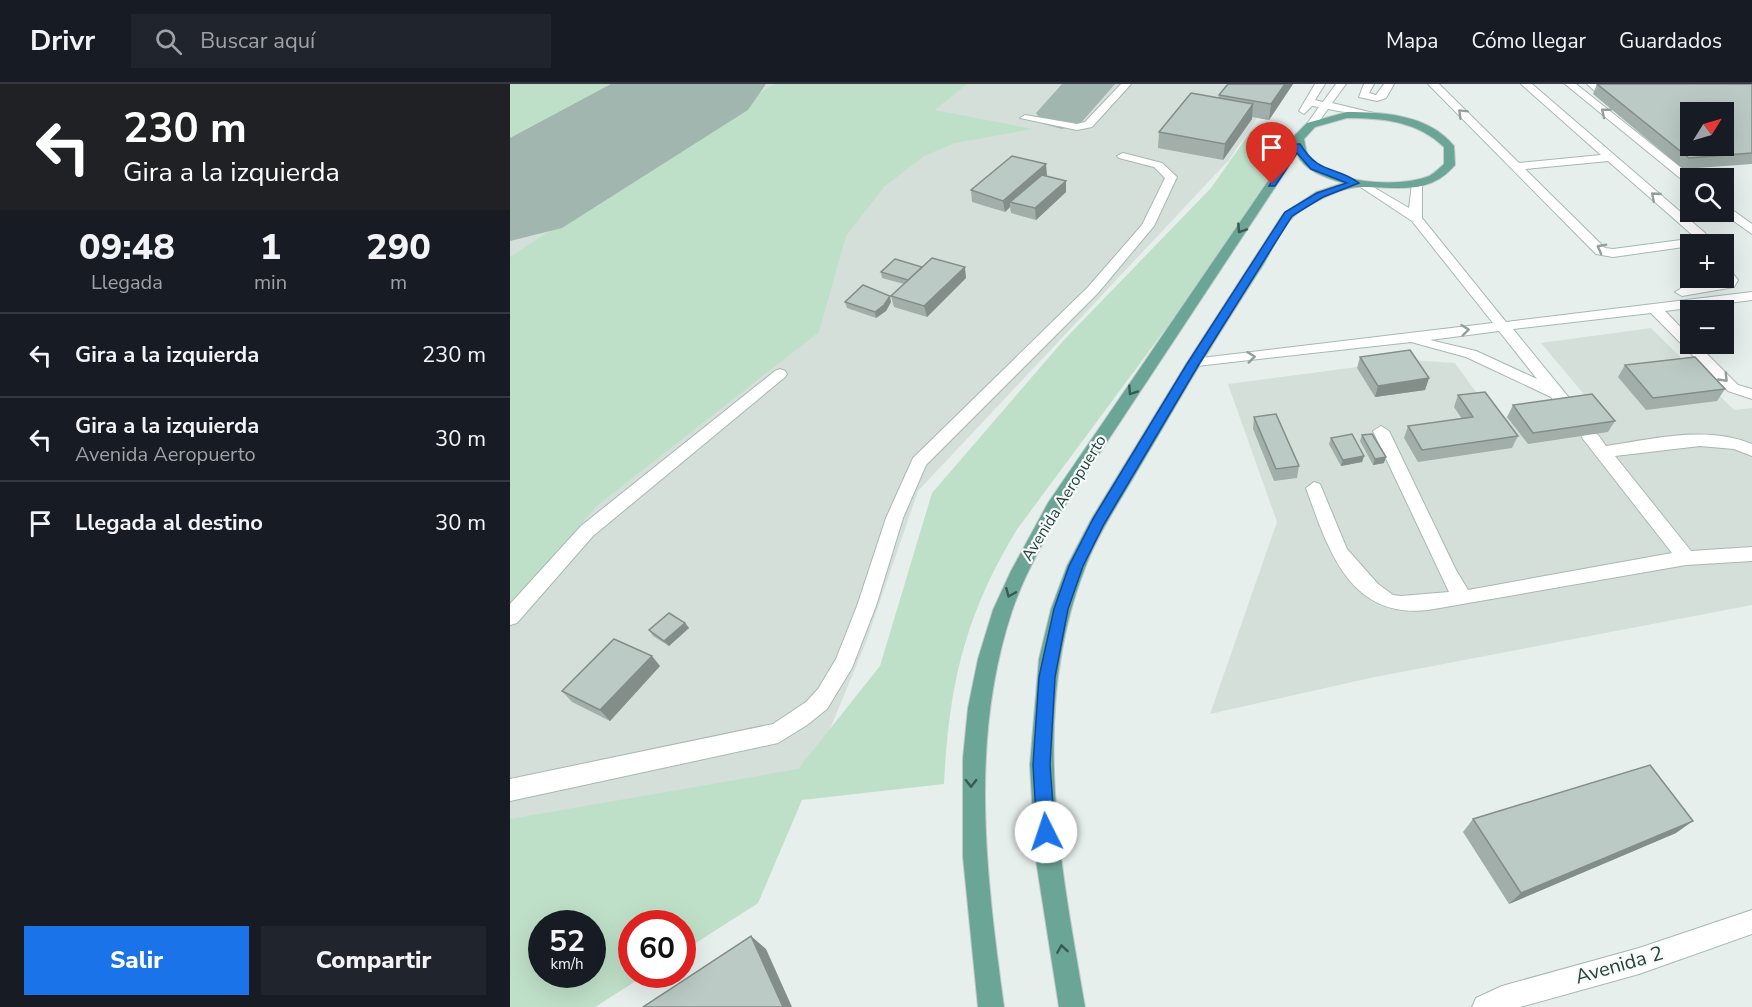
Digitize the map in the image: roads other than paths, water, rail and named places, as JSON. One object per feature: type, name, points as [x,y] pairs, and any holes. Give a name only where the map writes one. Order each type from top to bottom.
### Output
[{"type":"main road","points":[[1347,115],[1377,115],[1421,126],[1443,138],[1449,146],[1453,161],[1449,168],[1432,180],[1418,184],[1401,186],[1359,184],[1314,167],[1306,160],[1304,134],[1347,115]]},
{"type":"main road","name":"Avenida Aeropuerto","points":[[991,1007],[975,882],[971,779],[976,720],[989,654],[1003,609],[1026,557],[1054,508],[1304,134]]},
{"type":"main road","points":[[1072,1007],[1047,854],[1041,765],[1043,713],[1049,658],[1061,609],[1076,566],[1098,522],[1193,364],[1289,214],[1320,195],[1359,184]]},
{"type":"street","points":[[1025,118],[1077,127],[1088,125],[1126,84]]},
{"type":"street","points":[[1304,134],[1308,102],[1320,84]]},
{"type":"street","points":[[1304,134],[1341,84]]},
{"type":"street","points":[[1369,84],[1363,95],[1377,98],[1382,96],[1389,84]]},
{"type":"street","points":[[1432,84],[1601,251],[1613,253],[1680,245]]},
{"type":"street","points":[[1526,84],[1698,234]]},
{"type":"street","points":[[1560,84],[1574,87],[1680,173]]},
{"type":"street","points":[[1592,84],[1604,94]]},
{"type":"street","points":[[1308,102],[1377,115]]},
{"type":"street","points":[[510,790],[778,734],[802,717],[829,690],[851,646],[906,487],[919,462],[1093,290],[1148,226],[1171,177],[1158,165],[1123,156]]},
{"type":"street","points":[[1516,166],[1611,157]]},
{"type":"street","points":[[1359,184],[1416,218],[1568,408]]},
{"type":"street","points":[[1416,218],[1414,203],[1418,184]]},
{"type":"street","points":[[1734,216],[1752,230]]},
{"type":"street","points":[[1612,312],[1634,299],[1710,288]]},
{"type":"street","points":[[1193,364],[1752,296]]},
{"type":"street","points":[[1653,307],[1733,388],[1752,394]]},
{"type":"street","points":[[1398,338],[1471,354],[1557,396]]},
{"type":"street","points":[[510,617],[587,531],[780,374]]},
{"type":"street","points":[[1381,431],[1448,574],[1463,598]]},
{"type":"street","points":[[1589,435],[1686,558]]},
{"type":"street","points":[[1603,452],[1714,439],[1735,442],[1752,450]]},
{"type":"street","points":[[1314,488],[1340,554],[1370,588],[1385,600],[1412,603],[1463,598],[1686,558],[1752,554]]},
{"type":"street","name":"Avenida 2","points":[[1485,1007],[1502,999],[1639,961],[1752,922]]}]
